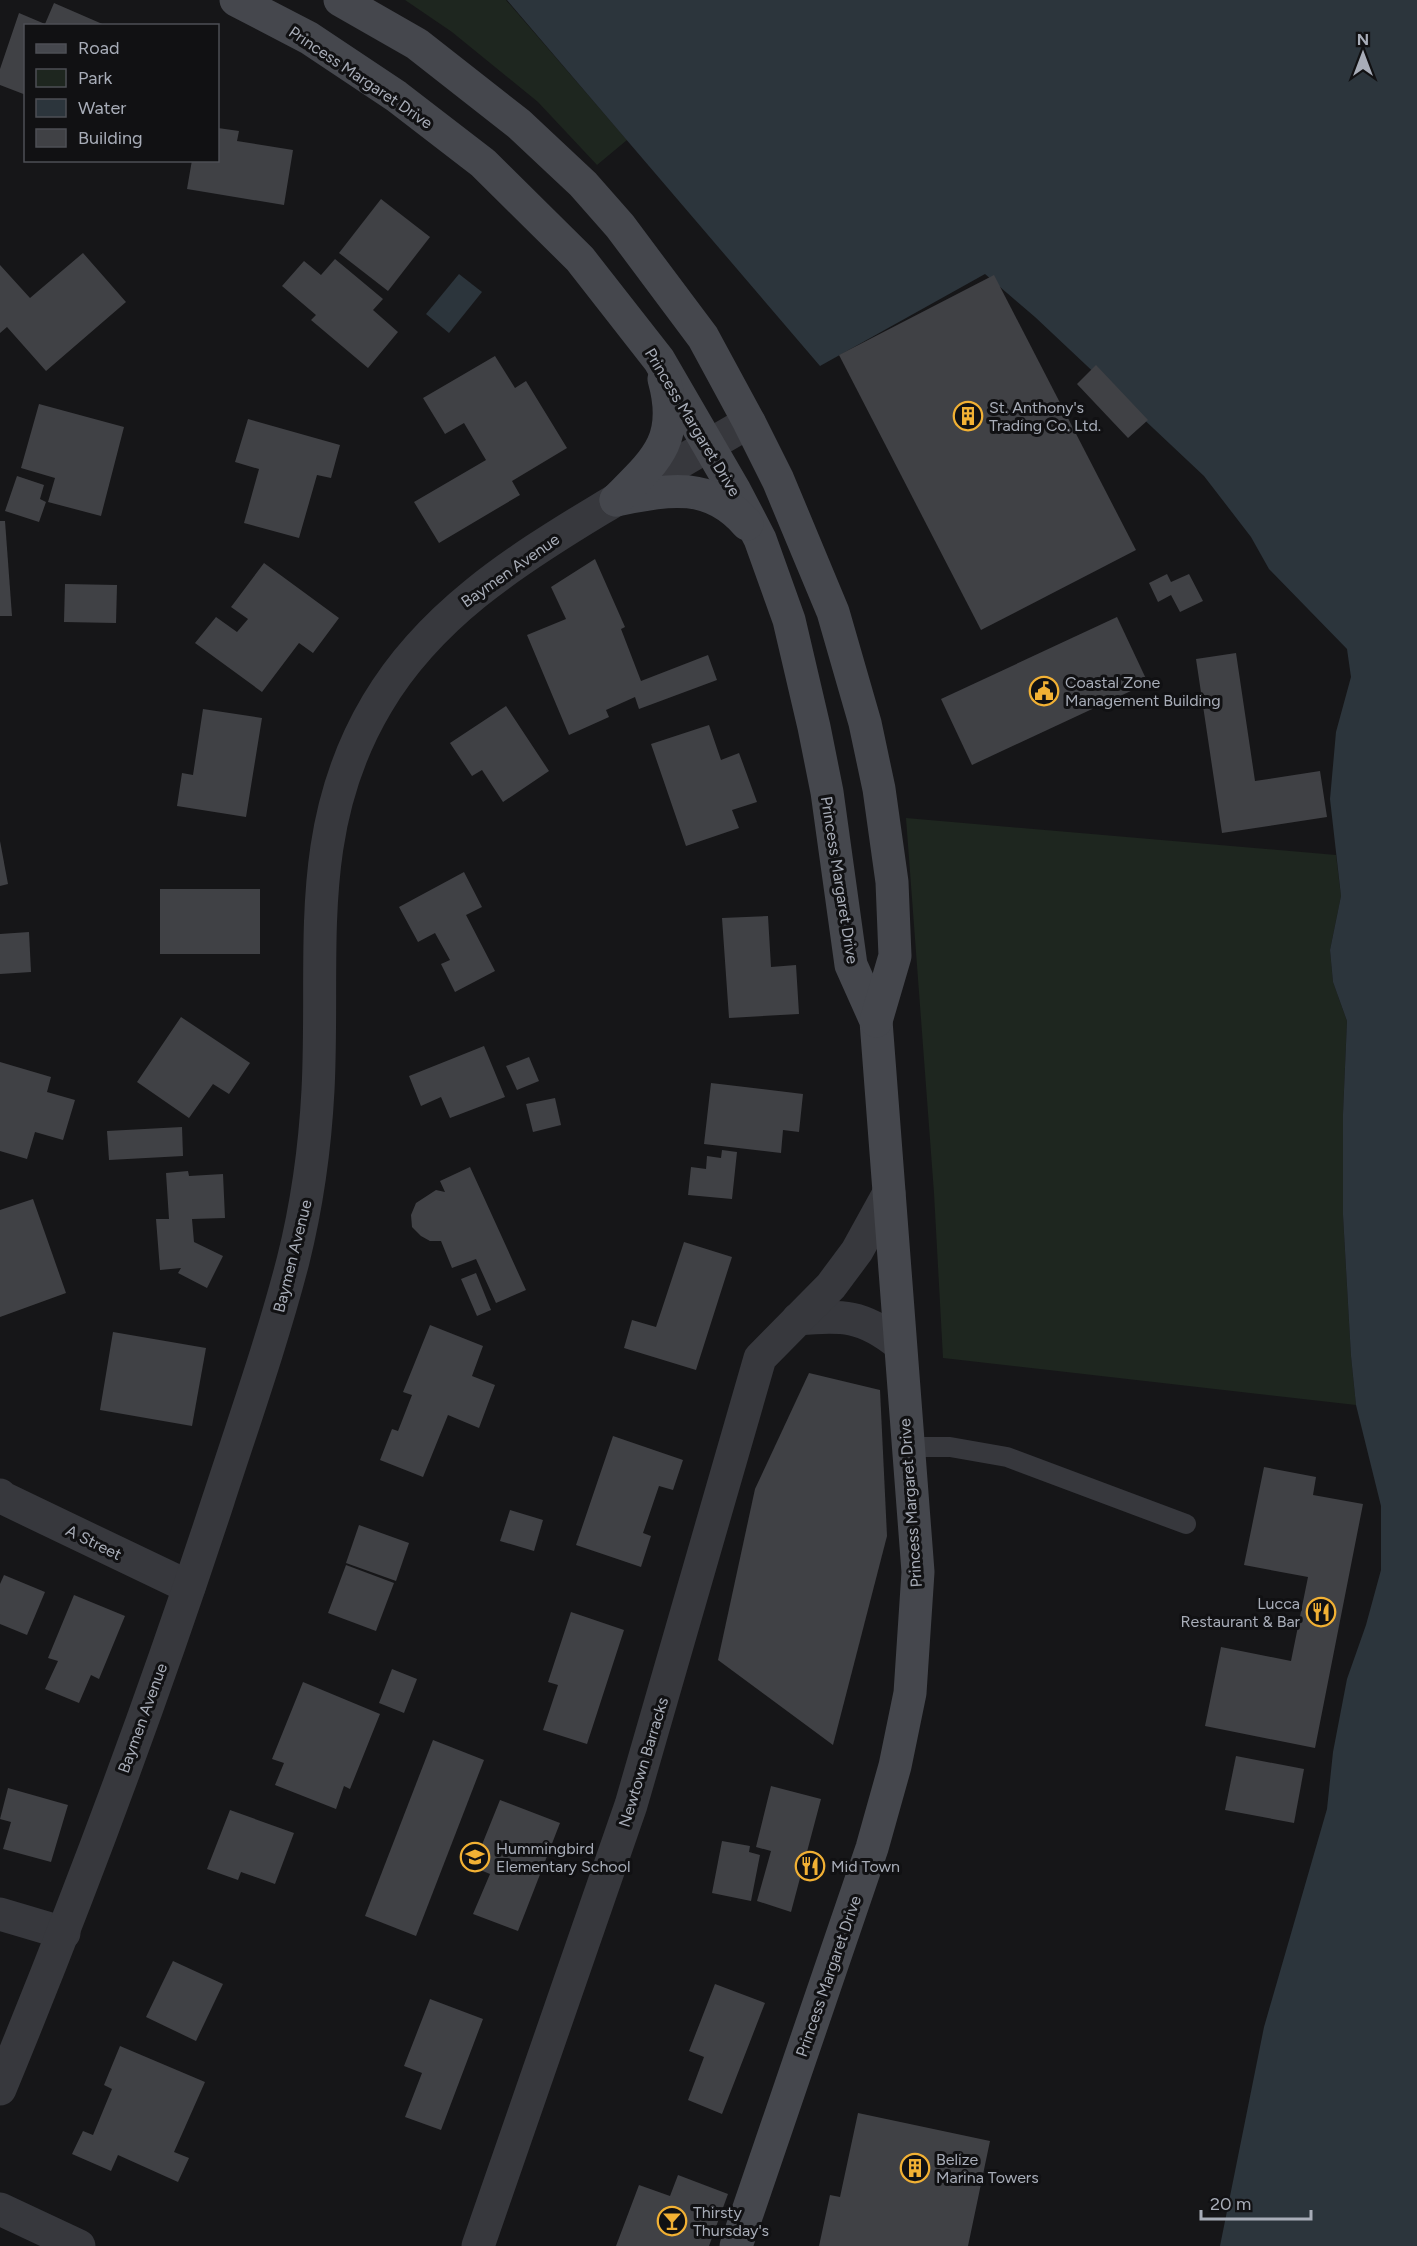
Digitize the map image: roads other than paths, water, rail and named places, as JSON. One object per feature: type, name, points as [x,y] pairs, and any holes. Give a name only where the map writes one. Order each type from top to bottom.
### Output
[{"type":"main road","name":"Princess Margaret Drive","points":[[236,0],[309,38],[396,96],[483,163],[580,259],[659,360],[760,539],[789,620],[814,728],[827,792],[851,965],[876,1021],[918,1572],[910,1693],[895,1766],[872,1848],[736,2246]]},
{"type":"main road","name":"Princess Margaret Drive","points":[[340,0],[417,44],[519,124],[583,184],[620,226],[703,337],[749,423],[778,480],[833,612],[865,723],[879,789],[892,882],[896,956],[876,1021]]},
{"type":"main road","points":[[616,500],[660,452],[668,433],[671,413],[659,360]]},
{"type":"main road","points":[[616,500],[678,490],[702,493],[721,502],[739,516],[760,539]]},
{"type":"street","name":"Baymen Avenue","points":[[0,2089],[64,1934],[189,1587],[267,1351],[293,1262],[311,1179],[318,1089],[322,877],[331,820],[355,746],[398,671],[448,615],[475,591],[536,548],[749,423]]},
{"type":"street","name":"Newtown Barracks","points":[[478,2246],[631,1804],[760,1358],[831,1286],[850,1260],[888,1193]]},
{"type":"street","points":[[798,1319],[832,1316],[853,1319],[879,1328],[899,1344]]},
{"type":"street","name":"A Street","points":[[0,1495],[104,1548],[189,1587]]},
{"type":"street","points":[[0,1914],[64,1934]]},
{"type":"street","points":[[0,2209],[80,2246]]},
{"type":"lane","points":[[908,1447],[950,1447],[1007,1457],[1186,1524]]},
{"type":"water","points":[[507,0],[1417,0],[1417,2246],[1220,2246],[1264,2027],[1327,1809],[1333,1752],[1347,1679],[1366,1625],[1381,1570],[1381,1506],[1356,1405],[1351,1356],[1343,1215],[1343,1114],[1347,1021],[1333,982],[1330,950],[1341,896],[1330,799],[1336,732],[1351,677],[1347,649],[1269,569],[1251,537],[1204,476],[1035,317],[985,274],[820,366]]},
{"type":"water","points":[[459,274],[482,292],[449,333],[426,314]]},
{"type":"place","name":"St. Anthony's Trading Co. Ltd.","points":[[968,416]]},
{"type":"place","name":"Coastal Zone Management Building","points":[[1044,691]]},
{"type":"place","name":"Lucca Restaurant & Bar","points":[[1321,1612]]},
{"type":"place","name":"Hummingbird Elementary School","points":[[475,1857]]},
{"type":"place","name":"Mid Town","points":[[810,1866]]},
{"type":"place","name":"Belize Marina Towers","points":[[915,2168]]},
{"type":"place","name":"Thirsty Thursday's","points":[[672,2221]]}]
